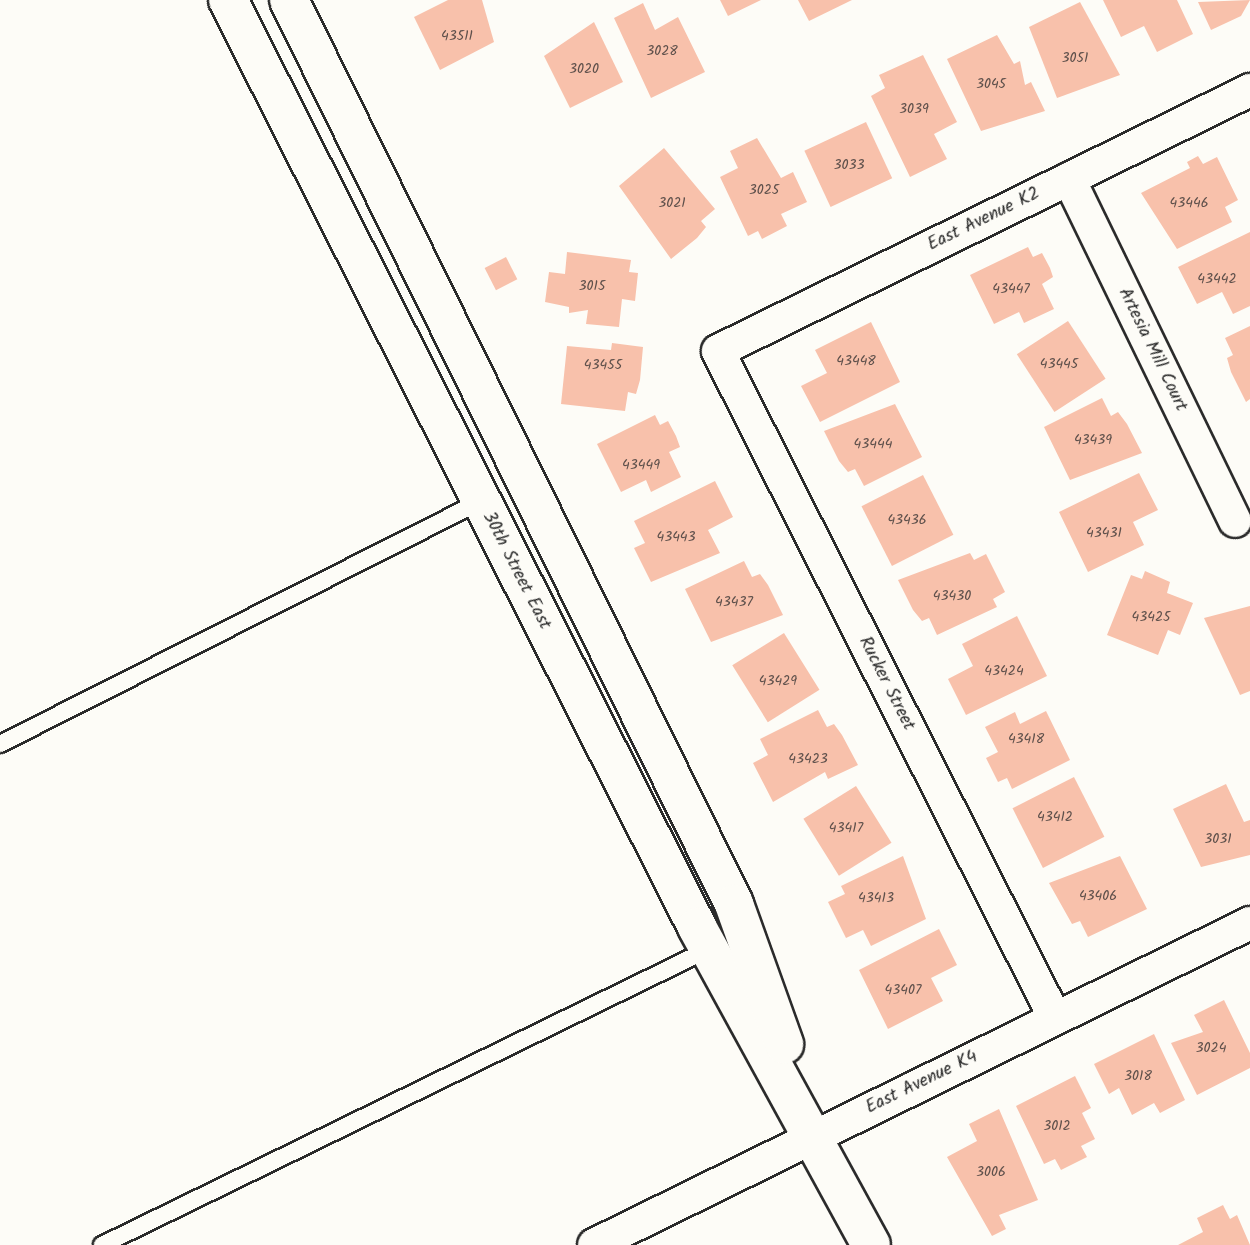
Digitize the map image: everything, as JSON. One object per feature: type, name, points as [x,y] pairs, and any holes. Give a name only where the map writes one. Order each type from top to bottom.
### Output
[{"type":"main road","name":"30th Street East","points":[[228,0],[709,949],[816,1135],[871,1245]]},
{"type":"main road","name":"30th Street East","points":[[289,0],[734,904],[816,1135]]},
{"type":"street","name":"East Avenue K2","points":[[718,351],[1250,90]]},
{"type":"street","name":"Artesia Mill Court","points":[[1069,179],[1235,521]]},
{"type":"street","name":"Rucker Street","points":[[718,351],[1055,1018]]},
{"type":"street","name":"East Avenue K4","points":[[594,1245],[1250,923]]},
{"type":"lane","points":[[0,744],[481,501]]},
{"type":"lane","points":[[102,1245],[709,949]]},
{"type":"building","points":[[448,0],[482,0],[494,42],[440,70],[414,17]]},
{"type":"building","points":[[720,0],[761,0],[728,16]]},
{"type":"building","points":[[798,0],[852,0],[809,21]]},
{"type":"building","points":[[1103,0],[1177,0],[1193,34],[1157,52],[1144,26],[1121,37]]},
{"type":"building","points":[[1250,0],[1241,16],[1211,30],[1198,2]]},
{"type":"building","points":[[1080,2],[1120,75],[1057,98],[1029,27]]},
{"type":"building","points":[[643,3],[655,30],[678,17],[705,72],[651,98],[614,18]]},
{"type":"building","points":[[594,22],[623,82],[570,108],[544,56]]},
{"type":"building","points":[[997,35],[1014,64],[1020,61],[1025,85],[1031,82],[1045,111],[981,131],[947,59]]},
{"type":"building","points":[[923,55],[957,122],[934,134],[947,159],[910,177],[871,96],[885,88],[879,75]]},
{"type":"building","points":[[866,122],[892,178],[831,207],[804,151]]},
{"type":"building","points":[[757,138],[781,178],[793,172],[807,202],[781,214],[787,226],[762,239],[758,231],[748,236],[720,177],[738,168],[730,151]]},
{"type":"building","points":[[664,148],[715,209],[701,221],[706,227],[697,238],[671,259],[619,186]]},
{"type":"building","points":[[1198,156],[1203,164],[1217,157],[1238,200],[1225,207],[1232,222],[1177,249],[1141,193],[1190,168],[1187,162]]},
{"type":"building","points":[[1250,232],[1250,306],[1233,314],[1222,292],[1197,304],[1178,267]]},
{"type":"building","points":[[1028,247],[1033,257],[1042,253],[1050,268],[1053,277],[1042,284],[1054,309],[1024,323],[1019,312],[994,324],[970,275]]},
{"type":"building","points":[[567,252],[631,260],[629,272],[638,273],[635,301],[622,299],[619,327],[586,324],[588,310],[569,313],[569,307],[545,302],[549,272],[565,274]]},
{"type":"building","points":[[506,257],[517,279],[496,290],[485,268]]},
{"type":"building","points":[[1068,321],[1106,379],[1054,412],[1017,354]]},
{"type":"building","points":[[871,322],[900,382],[820,422],[801,386],[827,373],[815,350]]},
{"type":"building","points":[[1250,326],[1250,399],[1246,402],[1231,372],[1227,358],[1233,355],[1225,338]]},
{"type":"building","points":[[612,343],[643,347],[640,380],[636,394],[628,392],[625,411],[561,404],[567,346],[611,350]]},
{"type":"building","points":[[1102,398],[1111,416],[1118,412],[1127,424],[1142,453],[1070,480],[1044,427]]},
{"type":"building","points":[[895,404],[922,457],[864,486],[855,469],[848,472],[839,461],[824,431]]},
{"type":"building","points":[[655,415],[660,425],[668,421],[676,436],[680,447],[669,452],[681,477],[651,492],[646,480],[621,492],[597,444]]},
{"type":"building","points":[[1139,473],[1158,510],[1133,522],[1144,545],[1088,572],[1059,512]]},
{"type":"building","points":[[923,475],[953,535],[892,566],[862,506]]},
{"type":"building","points":[[715,481],[733,517],[708,530],[720,553],[651,582],[634,548],[645,543],[634,521]]},
{"type":"building","points":[[970,553],[974,560],[986,554],[1005,592],[993,599],[997,607],[937,635],[929,618],[922,621],[913,610],[898,580]]},
{"type":"building","points":[[744,561],[752,577],[760,574],[768,585],[783,615],[711,642],[685,589]]},
{"type":"building","points":[[1145,571],[1170,582],[1167,593],[1193,603],[1180,635],[1168,630],[1158,655],[1107,635],[1131,575],[1142,579]]},
{"type":"building","points":[[1250,606],[1250,691],[1240,695],[1204,618]]},
{"type":"building","points":[[1017,616],[1047,676],[966,715],[948,679],[973,666],[962,644]]},
{"type":"building","points":[[784,633],[820,690],[768,722],[732,665]]},
{"type":"building","points":[[818,710],[827,727],[834,724],[842,735],[858,765],[828,779],[825,772],[773,802],[753,763],[768,755],[760,739]]},
{"type":"building","points":[[1046,711],[1070,760],[1012,789],[1007,778],[998,782],[986,758],[998,752],[985,727],[1015,712],[1020,724]]},
{"type":"building","points":[[1074,777],[1104,837],[1043,868],[1013,808]]},
{"type":"building","points":[[1226,784],[1244,822],[1250,820],[1250,855],[1201,867],[1173,809]]},
{"type":"building","points":[[856,786],[892,843],[839,876],[803,819]]},
{"type":"building","points":[[903,856],[926,919],[871,946],[863,930],[846,938],[828,902],[845,894],[841,886]]},
{"type":"building","points":[[1120,856],[1147,909],[1088,937],[1080,921],[1072,924],[1049,883]]},
{"type":"building","points":[[939,929],[957,965],[931,978],[943,1001],[888,1029],[859,970]]},
{"type":"building","points":[[1224,1000],[1250,1053],[1250,1068],[1197,1095],[1171,1043],[1203,1032],[1194,1015]]},
{"type":"building","points":[[1154,1034],[1185,1100],[1160,1113],[1154,1103],[1132,1115],[1119,1088],[1109,1094],[1094,1064]]},
{"type":"building","points":[[1075,1076],[1091,1108],[1082,1113],[1095,1139],[1081,1146],[1087,1157],[1061,1170],[1055,1159],[1044,1164],[1016,1106]]},
{"type":"building","points":[[999,1109],[1038,1200],[999,1215],[1006,1229],[992,1236],[947,1157],[977,1141],[969,1124]]},
{"type":"building","points":[[1223,1205],[1230,1219],[1237,1215],[1250,1245],[1178,1245],[1203,1232],[1197,1218]]}]
